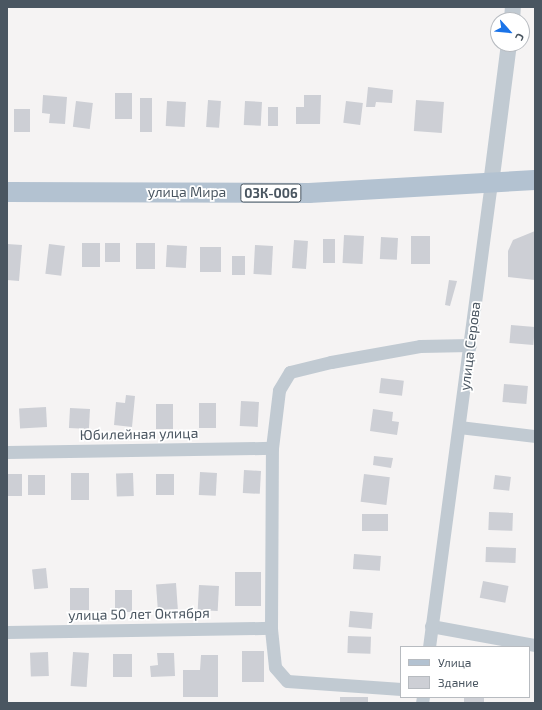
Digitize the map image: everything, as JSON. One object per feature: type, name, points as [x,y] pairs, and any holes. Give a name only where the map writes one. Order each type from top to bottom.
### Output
[{"type":"main road","name":"улица Мира","points":[[7,192],[309,193],[491,184],[535,180]]},
{"type":"street","name":"улица Серова","points":[[429,646],[508,52]]},
{"type":"street","points":[[400,689],[287,681],[275,667],[271,628],[274,537],[272,448],[279,390],[290,372],[420,346],[470,345]]},
{"type":"street","points":[[459,427],[535,436]]},
{"type":"street","name":"Юбилейная улица","points":[[7,452],[272,448]]},
{"type":"street","points":[[431,626],[535,645]]},
{"type":"street","name":"улица 50 лет Октября","points":[[7,632],[271,628]]},
{"type":"building","points":[[368,87],[393,90],[392,103],[376,102],[375,107],[366,107]]},
{"type":"building","points":[[115,93],[132,93],[132,119],[115,119]]},
{"type":"building","points":[[43,95],[67,97],[65,124],[49,123],[50,114],[42,113]]},
{"type":"building","points":[[304,95],[321,95],[320,124],[296,124],[296,107],[304,107]]},
{"type":"building","points":[[140,98],[152,98],[152,132],[140,132]]},
{"type":"building","points":[[208,100],[221,101],[219,128],[206,127]]},
{"type":"building","points":[[416,100],[444,102],[442,133],[414,131]]},
{"type":"building","points":[[76,101],[93,103],[90,129],[73,127]]},
{"type":"building","points":[[167,101],[186,102],[185,127],[166,126]]},
{"type":"building","points":[[245,101],[262,102],[261,126],[244,125]]},
{"type":"building","points":[[346,101],[363,103],[360,125],[343,123]]},
{"type":"building","points":[[268,107],[278,107],[278,126],[268,126]]},
{"type":"building","points":[[14,109],[30,109],[30,132],[14,132]]},
{"type":"building","points":[[535,231],[535,280],[508,277],[508,251],[513,240]]},
{"type":"building","points":[[344,235],[364,236],[363,264],[343,263]]},
{"type":"building","points":[[411,236],[430,236],[430,264],[411,264]]},
{"type":"building","points":[[381,237],[398,238],[397,260],[380,259]]},
{"type":"building","points":[[323,239],[335,239],[335,263],[323,263]]},
{"type":"building","points":[[294,240],[308,241],[306,269],[292,268]]},
{"type":"building","points":[[82,243],[100,243],[100,267],[82,267]]},
{"type":"building","points":[[105,243],[120,243],[120,262],[105,262]]},
{"type":"building","points":[[136,243],[155,243],[155,269],[136,269]]},
{"type":"building","points":[[7,244],[22,245],[19,281],[7,280]]},
{"type":"building","points":[[49,244],[65,246],[61,276],[45,274]]},
{"type":"building","points":[[167,245],[187,246],[186,268],[166,267]]},
{"type":"building","points":[[255,245],[273,246],[271,275],[253,274]]},
{"type":"building","points":[[200,247],[221,247],[221,272],[200,272]]},
{"type":"building","points":[[232,256],[245,256],[245,275],[232,275]]},
{"type":"building","points":[[449,280],[457,281],[450,306],[445,305]]},
{"type":"building","points":[[511,325],[535,327],[533,345],[509,343]]},
{"type":"building","points":[[381,378],[404,381],[402,396],[379,393]]},
{"type":"building","points":[[504,384],[528,386],[526,404],[502,402]]},
{"type":"building","points":[[126,395],[135,396],[132,427],[114,425],[116,402],[125,403]]},
{"type":"building","points":[[241,401],[259,402],[258,427],[240,426]]},
{"type":"building","points":[[199,403],[216,403],[216,428],[199,428]]},
{"type":"building","points":[[156,404],[173,404],[173,429],[156,429]]},
{"type":"building","points":[[46,407],[47,427],[20,428],[19,408]]},
{"type":"building","points":[[70,408],[90,409],[89,429],[69,428]]},
{"type":"building","points":[[373,409],[393,412],[392,421],[399,422],[397,435],[370,431]]},
{"type":"building","points":[[374,456],[393,458],[391,468],[373,465]]},
{"type":"building","points":[[244,470],[261,471],[260,494],[243,493]]},
{"type":"building","points":[[200,472],[217,473],[216,496],[199,495]]},
{"type":"building","points":[[71,473],[89,473],[89,500],[71,500]]},
{"type":"building","points":[[133,473],[134,496],[117,497],[116,474]]},
{"type":"building","points":[[8,474],[22,474],[22,496],[8,496]]},
{"type":"building","points":[[156,474],[174,474],[174,495],[156,495]]},
{"type":"building","points":[[364,474],[390,477],[386,505],[361,502]]},
{"type":"building","points":[[28,475],[45,475],[45,495],[28,495]]},
{"type":"building","points":[[495,475],[511,477],[509,491],[493,489]]},
{"type":"building","points":[[489,512],[513,513],[512,531],[488,530]]},
{"type":"building","points":[[362,514],[388,514],[388,531],[362,531]]},
{"type":"building","points":[[486,547],[516,548],[515,563],[485,562]]},
{"type":"building","points":[[354,554],[381,556],[380,571],[353,569]]},
{"type":"building","points":[[46,568],[48,588],[34,589],[32,569]]},
{"type":"building","points":[[235,572],[261,572],[261,606],[235,606]]},
{"type":"building","points":[[483,581],[509,586],[505,603],[480,598]]},
{"type":"building","points":[[176,583],[178,609],[158,610],[156,584]]},
{"type":"building","points":[[199,585],[219,586],[218,611],[198,610]]},
{"type":"building","points":[[70,588],[89,588],[89,610],[70,610]]},
{"type":"building","points":[[115,590],[132,590],[132,612],[115,612]]},
{"type":"building","points":[[350,611],[373,613],[372,629],[349,627]]},
{"type":"building","points":[[348,636],[371,637],[370,654],[347,653]]},
{"type":"building","points":[[242,651],[264,651],[264,682],[242,682]]},
{"type":"building","points":[[48,652],[49,676],[31,677],[30,653]]},
{"type":"building","points":[[73,652],[89,653],[87,687],[71,686]]},
{"type":"building","points":[[157,653],[174,653],[175,676],[151,677],[150,666],[158,665]]},
{"type":"building","points":[[113,654],[132,654],[132,677],[113,677]]},
{"type":"building","points":[[201,655],[218,655],[218,697],[183,697],[183,670],[200,670]]},
{"type":"building","points":[[340,697],[368,697],[368,703],[340,703]]},
{"type":"building","points":[[464,698],[484,698],[484,703],[464,703]]}]
